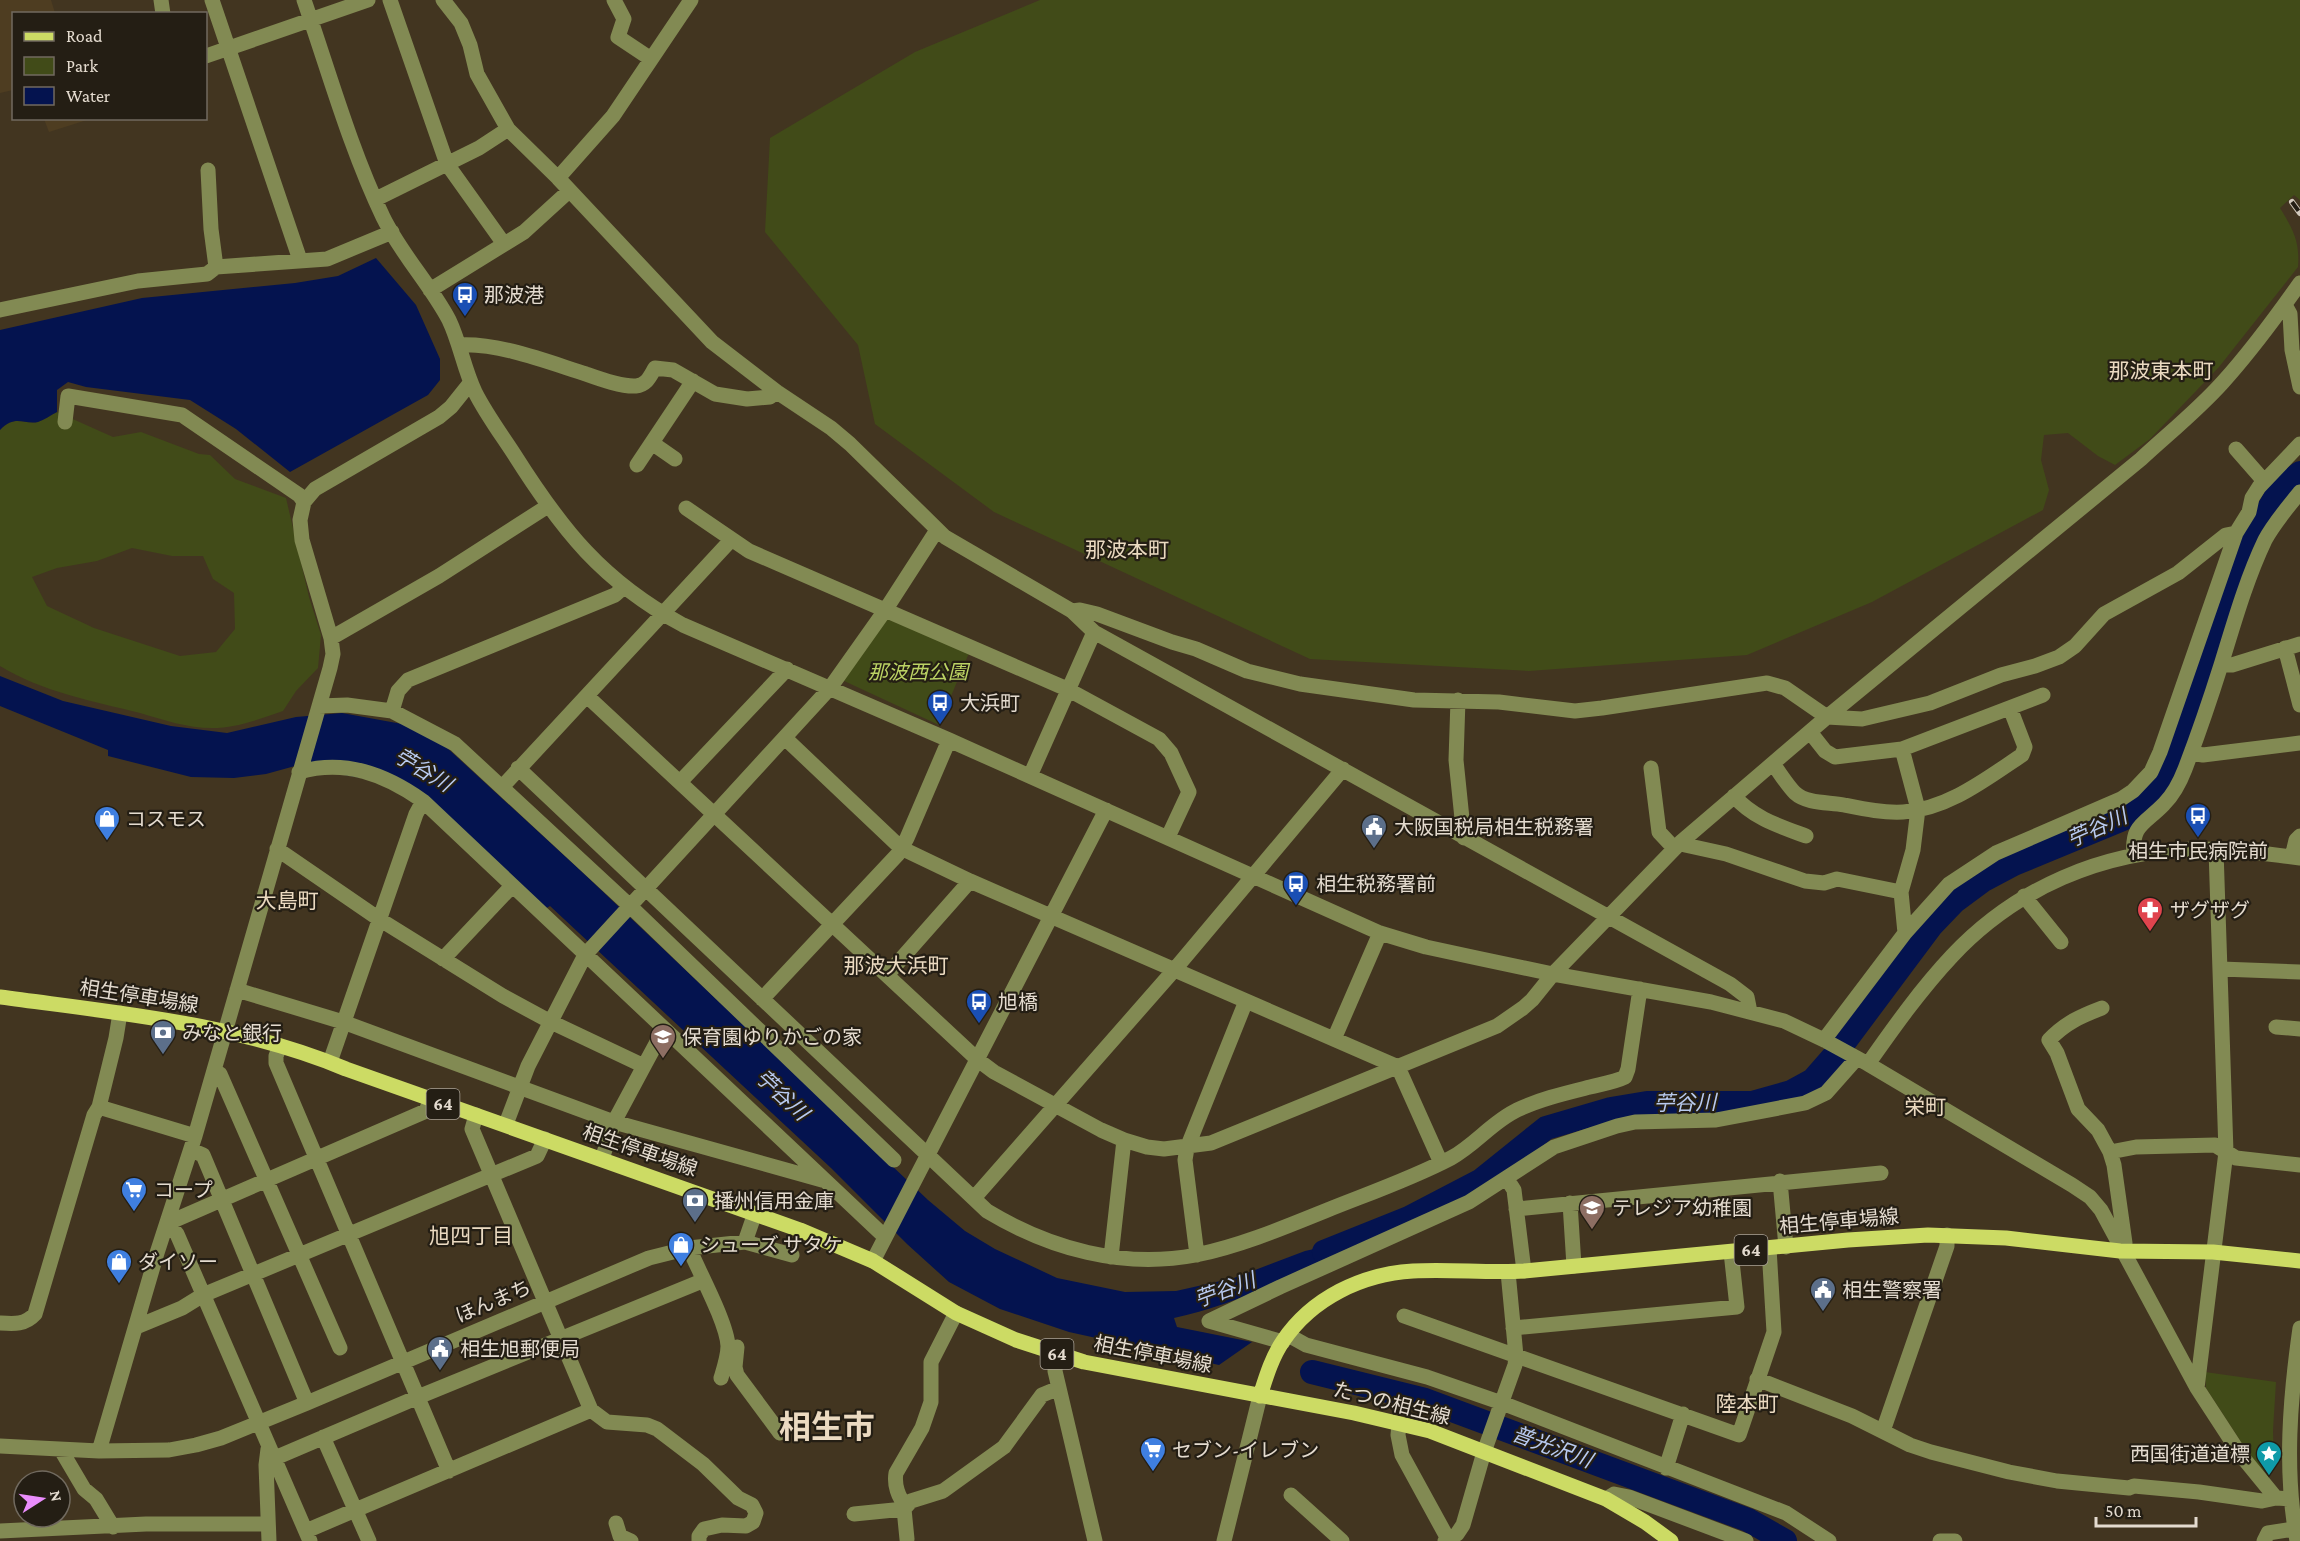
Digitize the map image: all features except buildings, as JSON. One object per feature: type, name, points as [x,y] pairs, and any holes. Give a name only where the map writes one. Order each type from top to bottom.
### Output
[{"type":"main road","name":"相生停車場線","points":[[0,997],[120,1013],[225,1031],[280,1046],[755,1213],[873,1261],[956,1312],[993,1331],[1057,1354],[1084,1362],[1260,1396],[1285,1338],[1314,1307],[1338,1291],[1386,1274],[1413,1271],[1524,1271],[1895,1236],[1947,1235],[2006,1238],[2126,1251],[2213,1252],[2300,1261]]},
{"type":"main road","name":"たつの相生線","points":[[1260,1396],[1400,1424],[1486,1448],[1605,1499],[1645,1522],[1671,1541]]},
{"type":"street","points":[[212,0],[300,260]]},
{"type":"street","points":[[304,0],[376,199],[411,264],[449,321],[460,345],[471,382],[484,407],[548,506],[580,547],[624,587],[664,615],[683,625],[949,740],[1380,933],[1426,947],[1553,974],[1703,1000],[1784,1022],[1826,1041],[2028,1157],[2090,1197],[2101,1210],[2126,1251],[2198,1388],[2240,1454],[2289,1492]]},
{"type":"street","points":[[207,56],[368,0]]},
{"type":"street","points":[[390,0],[447,164],[504,244]]},
{"type":"street","points":[[443,0],[461,23],[470,45],[477,74],[508,129],[558,178],[712,342],[777,392],[831,428],[861,453],[937,530],[1072,611],[1094,632],[1730,984],[1747,997],[1750,1012]]},
{"type":"street","points":[[614,0],[624,19],[618,37],[651,59]]},
{"type":"street","points":[[558,178],[613,116],[691,0]]},
{"type":"street","points":[[376,199],[479,148],[508,129]]},
{"type":"street","points":[[208,170],[211,229],[216,267]]},
{"type":"street","points":[[430,290],[524,232],[569,191]]},
{"type":"street","points":[[0,310],[138,281],[207,274],[216,267],[327,259],[392,232]]},
{"type":"street","points":[[588,697],[978,1060],[994,1072],[1124,1140],[1164,1149],[1211,1143],[1497,1026],[1511,1017],[1532,1000],[1606,917],[1677,845],[1827,717],[2141,459],[2222,383],[2300,283]]},
{"type":"street","points":[[2285,304],[2290,314],[2292,350],[2300,387]]},
{"type":"street","points":[[460,345],[496,349],[538,359],[604,380],[636,386],[646,383],[655,368],[673,370],[715,394],[747,399],[770,397],[777,392]]},
{"type":"street","points":[[637,465],[693,381]]},
{"type":"street","points":[[99,1451],[157,1252],[193,1143],[330,668],[333,654],[331,638],[302,540],[300,520],[304,502],[315,489],[439,417],[451,407],[471,382]]},
{"type":"street","points":[[65,422],[68,396],[182,416],[299,495],[304,502]]},
{"type":"street","points":[[652,443],[675,459]]},
{"type":"street","points":[[1826,1041],[1905,933],[1949,884],[1996,853],[2121,799],[2144,782],[2160,752],[2236,533],[2249,512],[2252,498],[2264,481],[2300,444]]},
{"type":"street","points":[[2236,449],[2264,481]]},
{"type":"street","points":[[2134,855],[2132,841],[2135,830],[2165,804],[2176,789],[2191,753],[2249,578],[2266,538],[2300,492]]},
{"type":"street","points":[[331,638],[439,576],[548,506]]},
{"type":"street","points":[[686,508],[749,551],[1067,689],[1159,739],[1171,753],[1189,792],[1168,837]]},
{"type":"street","points":[[506,1124],[519,1088],[586,953],[786,739],[830,688],[886,609],[937,530]]},
{"type":"street","points":[[1072,611],[1080,610],[1097,614],[1196,649],[1246,671],[1274,679],[1414,700],[1499,702],[1575,711],[1767,683],[1785,688],[1827,717],[1862,719],[1930,704],[2001,675],[2045,663],[2075,646],[2104,614],[2178,573],[2226,536],[2236,533]]},
{"type":"street","points":[[503,786],[664,615],[731,540]]},
{"type":"street","points":[[392,711],[398,691],[408,680],[615,595],[624,587]]},
{"type":"street","points":[[1030,776],[1094,632]]},
{"type":"street","points":[[2221,665],[2232,665],[2293,646],[2300,705]]},
{"type":"street","points":[[680,782],[786,669]]},
{"type":"street","points":[[1810,732],[1825,750],[1835,757],[1902,749],[2043,695]]},
{"type":"street","points":[[1458,700],[1456,760],[1464,838]]},
{"type":"street","points":[[318,709],[347,705],[392,711],[455,744],[503,786],[894,1160]]},
{"type":"street","points":[[1773,764],[1797,795],[1812,801],[1876,811],[1904,812],[1918,809],[1951,798],[1978,784],[2022,755],[2025,747],[2010,708]]},
{"type":"street","points":[[786,739],[901,848],[970,881],[1398,1067],[1441,1163]]},
{"type":"street","points":[[762,999],[901,848],[949,740]]},
{"type":"street","points":[[2191,753],[2203,755],[2300,743]]},
{"type":"street","points":[[1902,749],[1918,809],[1912,850],[1901,892],[1905,933]]},
{"type":"street","points":[[300,769],[333,766],[367,772],[387,778],[423,801],[826,1181],[886,1233]]},
{"type":"street","points":[[518,768],[987,1212],[1045,1242],[1111,1257],[1154,1259],[1197,1255],[1287,1226],[1441,1163],[1479,1140],[1516,1111],[1558,1095],[1625,1077],[1640,989]]},
{"type":"street","points":[[1651,768],[1659,832],[1677,845],[1726,854],[1805,881],[1824,883],[1838,879],[1901,892]]},
{"type":"street","points":[[974,1198],[1254,877],[1342,769]]},
{"type":"street","points":[[1734,796],[1745,809],[1773,824],[1806,836]]},
{"type":"street","points":[[330,1062],[416,814],[423,801]]},
{"type":"street","points":[[873,1261],[1107,810]]},
{"type":"street","points":[[1829,1541],[1786,1513],[1427,1377],[1285,1338],[1209,1322],[1280,1287],[1437,1218],[1486,1193],[1531,1160],[1554,1147],[1635,1122],[1716,1120],[1805,1103],[1826,1093],[1937,971],[1977,931],[2024,896],[2082,869],[2134,855],[2181,849],[2296,857],[2296,840],[2300,836]]},
{"type":"street","points":[[278,849],[380,919],[503,996],[551,1022],[644,1066]]},
{"type":"street","points":[[2198,1388],[2226,1152],[2216,850]]},
{"type":"street","points":[[887,975],[970,881]]},
{"type":"street","points":[[443,959],[512,886]]},
{"type":"street","points":[[2024,896],[2061,942]]},
{"type":"street","points":[[1334,1039],[1380,933]]},
{"type":"street","points":[[2221,969],[2300,972]]},
{"type":"street","points":[[237,990],[343,1022],[614,1122],[826,1181]]},
{"type":"street","points":[[1197,1255],[1185,1160],[1186,1148],[1246,1001]]},
{"type":"street","points":[[2102,1008],[2078,1017],[2062,1027],[2049,1040],[2057,1053],[2078,1109],[2098,1130],[2110,1152],[2114,1165],[2126,1251]]},
{"type":"street","points":[[0,1323],[18,1324],[28,1321],[35,1314],[94,1115],[99,1107],[120,1013]]},
{"type":"street","points":[[2276,1027],[2300,1029]]},
{"type":"street","points":[[602,1159],[614,1122],[664,1029]]},
{"type":"street","points":[[280,1046],[276,1063],[449,1471]]},
{"type":"street","points":[[214,1071],[220,1074],[340,1348]]},
{"type":"street","points":[[168,1223],[426,1111],[431,1099]]},
{"type":"street","points":[[99,1107],[193,1143],[203,1155],[307,1403]]},
{"type":"street","points":[[476,1115],[472,1129],[591,1410],[607,1422],[647,1425],[657,1429],[703,1464],[738,1498],[752,1505],[756,1513],[753,1522],[746,1526],[722,1525],[704,1529],[699,1536],[699,1541]]},
{"type":"street","points":[[136,1327],[182,1308],[203,1295],[348,1233],[537,1156],[545,1139]]},
{"type":"street","points":[[1111,1257],[1124,1140]]},
{"type":"street","points":[[2110,1152],[2136,1147],[2201,1144],[2215,1145],[2236,1158],[2300,1165]]},
{"type":"street","points":[[1516,1209],[1780,1181],[1881,1173]]},
{"type":"street","points":[[1507,1179],[1514,1190],[1524,1271]]},
{"type":"street","points":[[1780,1181],[1786,1247]]},
{"type":"street","points":[[1569,1203],[1574,1266]]},
{"type":"street","points":[[755,1213],[745,1242],[792,1255]]},
{"type":"street","points":[[168,1223],[177,1234],[308,1536],[356,1510],[591,1410]]},
{"type":"street","points":[[1883,1431],[1947,1246],[1947,1235]]},
{"type":"street","name":"ほんまち","points":[[0,1446],[99,1451],[169,1450],[196,1445],[307,1403],[631,1264],[683,1249],[745,1242]]},
{"type":"street","points":[[1404,1316],[1739,1435],[1774,1332],[1769,1248]]},
{"type":"street","points":[[683,1249],[702,1281],[722,1323],[728,1342],[721,1378]]},
{"type":"street","points":[[1513,1328],[1737,1307],[1731,1252]]},
{"type":"street","points":[[1400,1424],[1398,1435],[1402,1455],[1417,1480],[1427,1504],[1452,1539],[1463,1526],[1516,1356],[1508,1272]]},
{"type":"street","points":[[269,1541],[266,1465],[272,1454],[323,1437],[702,1281]]},
{"type":"street","points":[[907,1539],[905,1507],[900,1500],[895,1479],[896,1473],[922,1428],[931,1402],[931,1362],[956,1312]]},
{"type":"street","points":[[2264,1541],[2268,1533],[2296,1535],[2289,1492],[2289,1458],[2300,1328]]},
{"type":"street","points":[[728,1342],[733,1342],[737,1346],[735,1367],[737,1375],[780,1433]]},
{"type":"street","points":[[1057,1354],[1055,1371],[1095,1541]]},
{"type":"street","points":[[1757,1379],[1852,1416],[1910,1445],[2009,1472],[2128,1488],[2134,1486],[2199,1491],[2262,1501],[2289,1492]]},
{"type":"street","points":[[854,1514],[905,1507],[911,1501],[943,1491],[1004,1447],[1042,1395],[1059,1388]]},
{"type":"street","points":[[1224,1541],[1260,1396]]},
{"type":"street","points":[[1666,1467],[1683,1414]]},
{"type":"street","points":[[323,1437],[369,1541]]},
{"type":"street","points":[[61,1450],[84,1489],[96,1499],[113,1527]]},
{"type":"street","points":[[1605,1499],[1614,1494],[1629,1497],[1746,1541]]},
{"type":"street","points":[[1291,1495],[1342,1541]]},
{"type":"street","points":[[616,1523],[620,1536],[632,1541]]},
{"type":"street","points":[[0,1531],[146,1524],[267,1524]]},
{"type":"street","points":[[1940,1541],[1955,1541]]},
{"type":"shaded area","points":[[0,0],[51,0],[55,12],[12,12],[12,90],[0,93]]},
{"type":"shaded area","points":[[44,120],[87,120],[49,132]]},
{"type":"green space","points":[[1040,0],[2300,0],[2300,200],[2294,195],[2280,208],[2295,236],[2298,267],[2219,367],[2150,439],[2115,465],[2098,456],[2068,433],[2044,435],[2041,460],[2049,490],[2043,510],[1872,602],[1747,655],[1529,671],[1310,659],[994,512],[875,424],[858,345],[765,232],[770,138],[915,52]]},
{"type":"green space","points":[[57,412],[113,437],[141,432],[199,454],[210,455],[235,479],[286,498],[309,597],[321,635],[318,668],[296,691],[283,711],[230,726],[194,727],[68,695],[33,683],[0,666],[0,430],[10,422],[38,422]],"holes":[[[132,548],[172,556],[203,556],[213,579],[234,593],[235,629],[216,652],[180,656],[94,628],[47,606],[32,577],[57,568],[97,561]]]},
{"type":"green space","name":"那波西公園","points":[[885,618],[969,653],[939,725],[842,680]]},
{"type":"green space","points":[[2205,1372],[2276,1382],[2273,1430],[2274,1469],[2260,1471],[2206,1388]]},
{"type":"water","points":[[376,258],[416,305],[440,359],[440,380],[428,395],[290,472],[236,429],[190,400],[86,387],[68,382],[57,390],[57,412],[38,422],[10,422],[0,430],[0,330],[142,298],[295,283],[338,276]]},
{"type":"water","points":[[0,676],[63,701],[171,726],[227,733],[296,717],[342,713],[402,724],[445,746],[579,869],[928,1200],[965,1231],[995,1249],[1057,1278],[1125,1292],[1176,1291],[1234,1278],[1305,1251],[1386,1233],[1255,1292],[1202,1311],[1174,1318],[1177,1327],[1252,1342],[1219,1365],[1069,1332],[1000,1309],[949,1282],[907,1244],[831,1168],[550,906],[545,909],[416,788],[295,766],[266,774],[234,778],[191,777],[108,756],[108,750],[0,706]]},
{"type":"waterway","name":"苧谷川","points":[[1324,1252],[1409,1218],[1480,1181],[1546,1128],[1611,1109],[1647,1103],[1752,1103],[1791,1092],[1813,1080],[1834,1056],[1931,926],[1955,901],[1982,881],[2014,864],[2123,819],[2147,803],[2162,785],[2243,554],[2280,489],[2300,473]]},
{"type":"waterway","name":"普光沢川","points":[[1312,1372],[1425,1400],[1748,1520],[1785,1541]]},
{"type":"railway","points":[[2292,202],[2300,213]]},
{"type":"place","name":"那波港","points":[[465,318]]},
{"type":"place","name":"大浜町","points":[[940,726]]},
{"type":"place","name":"相生市民病院前","points":[[2198,839]]},
{"type":"place","name":"コスモス","points":[[107,842]]},
{"type":"place","name":"大阪国税局相生税務署","points":[[1374,850]]},
{"type":"place","name":"相生税務署前","points":[[1296,907]]},
{"type":"place","name":"ザグザグ","points":[[2150,933]]},
{"type":"place","name":"旭橋","points":[[979,1025]]},
{"type":"place","name":"みなと銀行","points":[[163,1056]]},
{"type":"place","name":"保育園ゆりかごの家","points":[[663,1060]]},
{"type":"place","name":"コープ","points":[[134,1213]]},
{"type":"place","name":"播州信用金庫","points":[[695,1224]]},
{"type":"place","name":"テレジア幼稚園","points":[[1592,1231]]},
{"type":"place","name":"シューズ サタケ","points":[[681,1268]]},
{"type":"place","name":"ダイソー","points":[[119,1285]]},
{"type":"place","name":"相生警察署","points":[[1823,1313]]},
{"type":"place","name":"相生旭郵便局","points":[[440,1372]]},
{"type":"place","name":"セブン-イレブン","points":[[1153,1473]]},
{"type":"place","name":"西国街道道標","points":[[2269,1477]]},
{"type":"district","name":"那波東本町","points":[[2161,371]]},
{"type":"district","name":"那波本町","points":[[1127,550]]},
{"type":"district","name":"大島町","points":[[287,901]]},
{"type":"district","name":"那波大浜町","points":[[896,966]]},
{"type":"district","name":"栄町","points":[[1925,1107]]},
{"type":"district","name":"旭四丁目","points":[[471,1236]]},
{"type":"district","name":"陸本町","points":[[1747,1404]]},
{"type":"district","name":"相生市","points":[[827,1427]]}]
